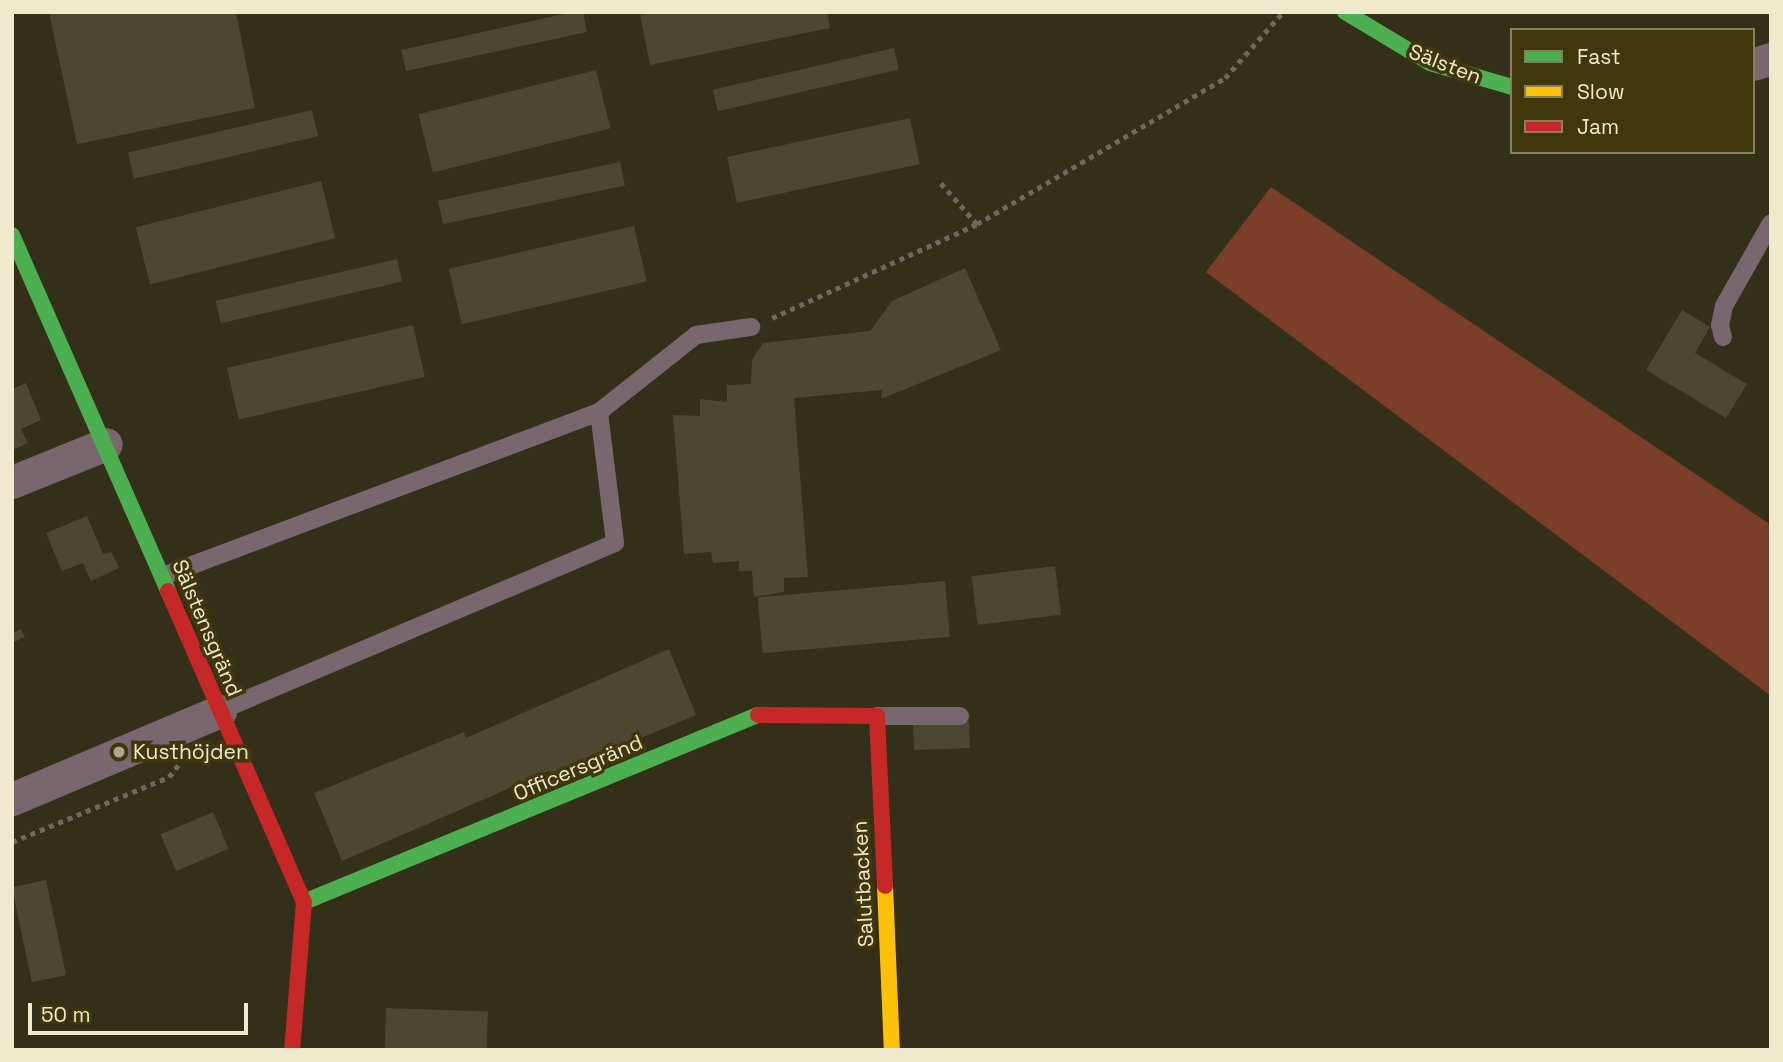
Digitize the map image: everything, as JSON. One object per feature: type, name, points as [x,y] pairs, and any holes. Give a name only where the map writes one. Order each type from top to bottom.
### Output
[{"type":"street","name":"Sälsten","points":[[1345,12],[1430,63],[1510,86]]},
{"type":"street","name":"Sälstensgränd","points":[[12,235],[106,444],[304,902],[292,1050]]},
{"type":"street","points":[[12,482],[106,444]]},
{"type":"street","points":[[12,799],[220,711]]},
{"type":"street","name":"Officersgränd","points":[[304,902],[755,716],[877,716]]},
{"type":"street","name":"Salutbacken","points":[[877,716],[892,1050]]},
{"type":"lane","points":[[1723,337],[1720,325],[1724,306],[1771,223]]},
{"type":"lane","points":[[163,576],[599,412],[696,335],[751,327]]},
{"type":"lane","points":[[220,711],[615,543],[599,412]]},
{"type":"lane","points":[[877,716],[960,716]]},
{"type":"path","points":[[751,327],[977,224],[1225,78],[1283,12]]},
{"type":"path","points":[[941,183],[977,224]]},
{"type":"shaded area","points":[[1271,187],[1771,525],[1771,696],[1206,272]]},
{"type":"building","points":[[49,12],[236,12],[255,108],[77,144]]},
{"type":"building","points":[[583,12],[587,32],[406,71],[401,50]]},
{"type":"building","points":[[654,12],[827,12],[830,28],[650,65],[640,15]]},
{"type":"building","points":[[894,48],[899,69],[718,111],[713,90]]},
{"type":"building","points":[[596,70],[611,128],[433,172],[418,114]]},
{"type":"building","points":[[312,110],[318,136],[134,179],[128,153]]},
{"type":"building","points":[[910,118],[920,164],[737,203],[727,157]]},
{"type":"building","points":[[620,162],[625,185],[443,224],[438,201]]},
{"type":"building","points":[[321,181],[335,238],[150,284],[136,227]]},
{"type":"building","points":[[634,226],[647,282],[462,324],[449,269]]},
{"type":"building","points":[[397,259],[402,281],[221,323],[216,301]]},
{"type":"building","points":[[965,268],[1001,350],[881,399],[882,390],[794,398],[808,577],[784,578],[784,592],[754,597],[752,571],[739,571],[739,561],[713,563],[711,552],[684,554],[673,415],[700,416],[700,399],[727,402],[727,385],[751,384],[752,360],[763,343],[870,331],[892,301]]},
{"type":"building","points":[[1682,310],[1710,327],[1695,353],[1747,384],[1726,418],[1646,370]]},
{"type":"building","points":[[413,325],[425,377],[239,420],[227,368]]},
{"type":"building","points":[[26,383],[41,420],[21,429],[28,443],[12,450],[12,389]]},
{"type":"building","points":[[87,516],[103,554],[111,552],[119,568],[91,581],[83,563],[62,571],[46,533]]},
{"type":"building","points":[[1055,566],[1061,615],[978,625],[972,576]]},
{"type":"building","points":[[945,581],[950,637],[763,653],[758,597]]},
{"type":"building","points":[[21,629],[25,637],[14,642],[12,633]]},
{"type":"building","points":[[669,649],[696,715],[550,776],[549,771],[342,861],[314,793],[464,732],[466,738]]},
{"type":"building","points":[[969,721],[970,748],[914,750],[913,723]]},
{"type":"building","points":[[213,812],[229,849],[176,871],[161,834]]},
{"type":"building","points":[[46,880],[66,975],[32,982],[12,887]]},
{"type":"building","points":[[386,1008],[488,1012],[487,1050],[385,1050]]},
{"type":"traffic: fast","points":[[1345,12],[1430,63],[1510,86]]},
{"type":"traffic: fast","points":[[12,235],[168,591]]},
{"type":"traffic: fast","points":[[304,902],[758,715]]},
{"type":"traffic: slow","points":[[885,886],[892,1050]]},
{"type":"traffic: jam","points":[[168,591],[304,902],[292,1050]]},
{"type":"traffic: jam","points":[[758,715],[877,716],[885,886]]},
{"type":"place","name":"Kusthöjden","points":[[119,752]]}]
